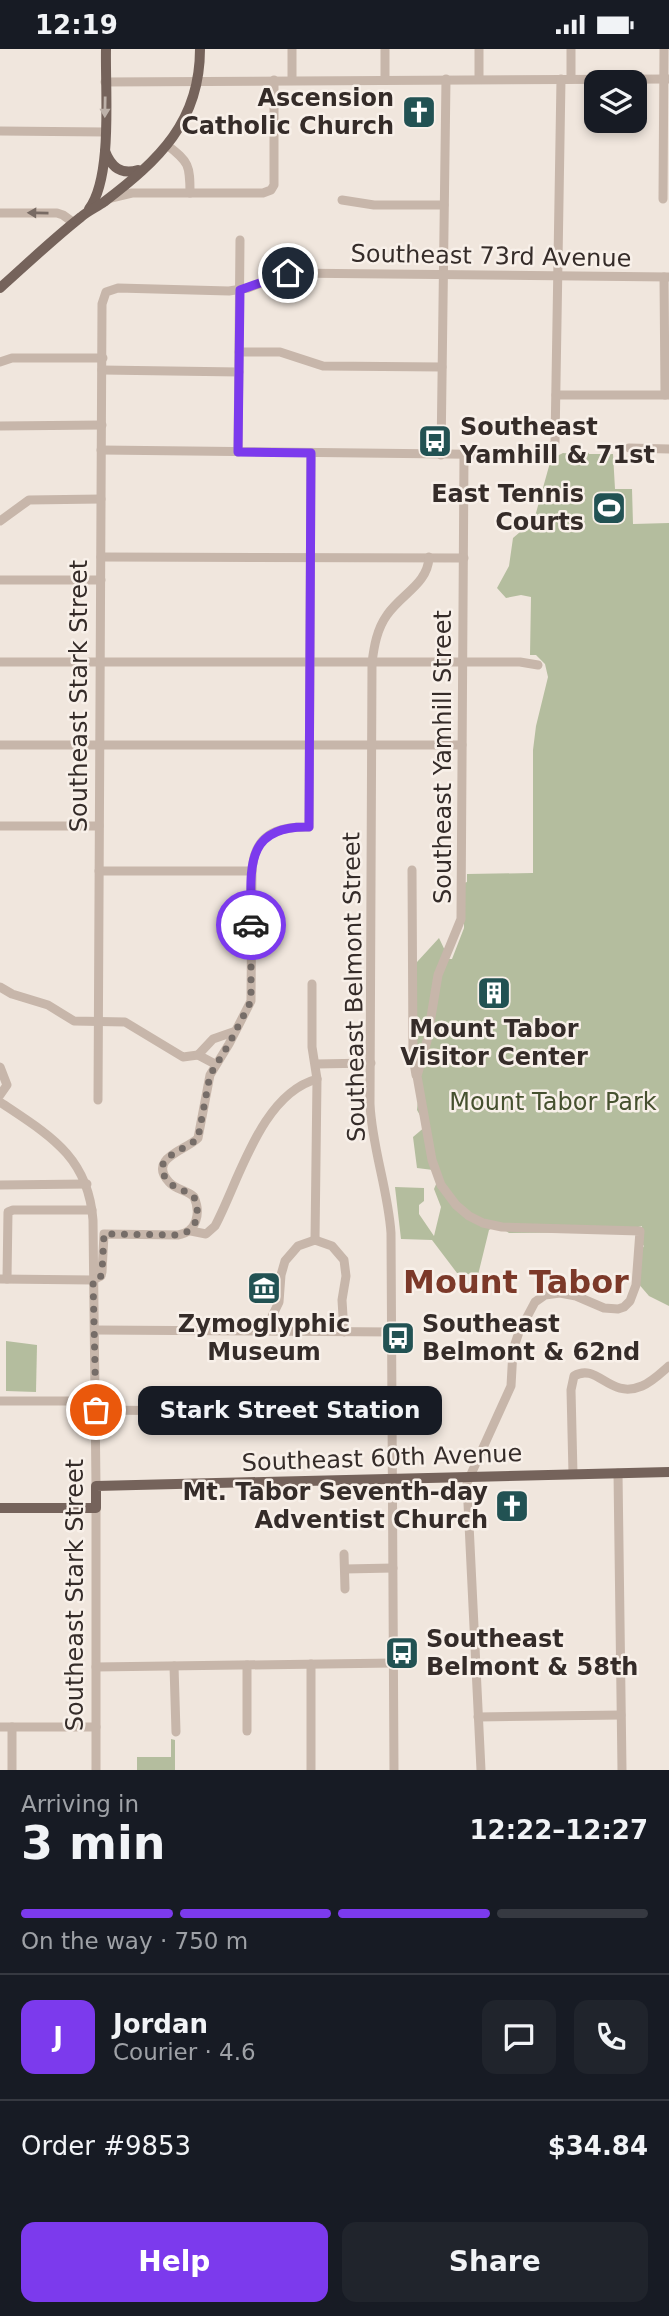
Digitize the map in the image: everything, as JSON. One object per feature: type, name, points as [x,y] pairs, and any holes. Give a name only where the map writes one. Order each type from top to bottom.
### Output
[{"type":"main road","points":[[85,214],[100,187],[105,132],[106,49]]},
{"type":"main road","points":[[0,288],[74,223],[107,200],[167,145],[190,109],[198,80],[200,49]]},
{"type":"main road","points":[[104,149],[110,162],[119,170],[129,172],[142,169]]},
{"type":"main road","name":"Southeast 60th Avenue","points":[[96,1486],[669,1472]]},
{"type":"main road","name":"Southeast Stark Street","points":[[96,1486],[96,1508]]},
{"type":"main road","points":[[0,1508],[96,1508]]},
{"type":"street","points":[[292,49],[292,80]]},
{"type":"street","points":[[385,49],[385,80]]},
{"type":"street","points":[[479,49],[479,79]]},
{"type":"street","points":[[102,450],[441,455],[542,455],[552,451],[555,442],[566,79],[571,49]]},
{"type":"street","points":[[663,199],[667,79],[664,49]]},
{"type":"street","points":[[441,455],[446,79]]},
{"type":"street","points":[[105,82],[667,79]]},
{"type":"street","points":[[107,200],[132,193],[264,193],[271,190],[274,185],[274,80]]},
{"type":"street","points":[[0,131],[105,132]]},
{"type":"street","points":[[167,145],[189,166],[190,193]]},
{"type":"street","points":[[342,200],[374,205],[444,205]]},
{"type":"street","points":[[0,213],[57,213],[74,223]]},
{"type":"street","points":[[238,452],[240,240]]},
{"type":"street","name":"Southeast 73rd Avenue","points":[[106,292],[118,288],[240,290],[288,273],[666,277]]},
{"type":"street","points":[[556,394],[667,395],[666,277]]},
{"type":"street","name":"Southeast Stark Street","points":[[98,1100],[102,304],[106,292]]},
{"type":"street","points":[[239,352],[279,352],[323,366],[442,367]]},
{"type":"street","points":[[0,362],[12,358],[103,358]]},
{"type":"street","points":[[102,370],[239,372]]},
{"type":"street","points":[[0,426],[102,425]]},
{"type":"street","points":[[629,448],[669,449]]},
{"type":"street","points":[[191,1231],[197,1219],[196,1203],[190,1193],[168,1181],[163,1169],[164,1163],[172,1153],[191,1145],[198,1138],[210,1075],[251,1001],[252,871],[255,852],[267,836],[286,827],[309,827],[311,453]]},
{"type":"street","name":"Southeast Yamhill Street","points":[[464,455],[461,922],[438,975],[427,1041],[416,1076],[437,1175],[448,1195],[469,1216],[483,1223],[502,1227],[640,1231],[636,1286],[630,1301],[624,1307],[604,1308],[576,1296],[560,1293],[545,1295],[535,1302],[513,1350],[511,1386],[469,1476],[467,1488],[481,1770]]},
{"type":"street","points":[[0,521],[29,500],[101,499]]},
{"type":"street","points":[[101,557],[464,558]]},
{"type":"street","name":"Southeast Belmont Street","points":[[394,1770],[390,1220],[372,1128],[372,663],[383,622],[392,608],[423,577],[428,569],[429,557]]},
{"type":"street","points":[[0,580],[101,580]]},
{"type":"street","points":[[0,662],[520,662],[538,665]]},
{"type":"street","points":[[0,745],[462,745]]},
{"type":"street","points":[[0,826],[99,826]]},
{"type":"street","points":[[412,870],[413,1049],[416,1076]]},
{"type":"street","points":[[99,871],[252,871]]},
{"type":"street","points":[[312,984],[312,1047],[317,1079],[315,1240]]},
{"type":"street","points":[[0,987],[12,994],[48,1005],[74,1021],[125,1022],[183,1056],[198,1055],[215,1064]]},
{"type":"street","points":[[198,1055],[213,1039],[233,1033]]},
{"type":"street","points":[[316,1064],[371,1063]]},
{"type":"street","points":[[0,1067],[7,1085],[0,1095]]},
{"type":"street","points":[[92,1210],[8,1212],[4,1279],[93,1280],[101,1276],[102,1272],[104,1234],[178,1235],[191,1231],[206,1234],[215,1226],[244,1163],[277,1104],[309,1081],[317,1079]]},
{"type":"street","name":"Southeast Stark Street","points":[[0,1102],[58,1143],[72,1158],[86,1184],[92,1210],[96,1486]]},
{"type":"street","points":[[0,1185],[86,1184]]},
{"type":"street","points":[[265,1331],[279,1302],[285,1261],[298,1246],[315,1240],[332,1246],[344,1260],[344,1332]]},
{"type":"street","points":[[94,1330],[392,1332]]},
{"type":"street","points":[[573,1474],[571,1390],[574,1376],[583,1371],[590,1372],[614,1387],[631,1389],[642,1386],[669,1366]]},
{"type":"street","points":[[0,1401],[392,1413]]},
{"type":"street","points":[[618,1473],[622,1770]]},
{"type":"street","name":"Southeast Stark Street","points":[[96,1508],[96,1770]]},
{"type":"street","points":[[344,1554],[345,1589]]},
{"type":"street","points":[[345,1569],[393,1567]]},
{"type":"street","points":[[96,1667],[394,1663]]},
{"type":"street","points":[[311,1664],[311,1770]]},
{"type":"street","points":[[247,1665],[247,1731]]},
{"type":"street","points":[[174,1667],[176,1732]]},
{"type":"street","points":[[478,1717],[621,1715]]},
{"type":"street","points":[[0,1727],[96,1727]]},
{"type":"street","points":[[12,1727],[12,1770]]},
{"type":"green space","name":"Mount Tabor Park","points":[[579,451],[587,451],[589,454],[613,454],[615,489],[632,489],[633,524],[669,523],[669,1306],[649,1296],[637,1282],[637,1256],[644,1246],[639,1240],[642,1226],[620,1232],[509,1233],[497,1225],[489,1230],[478,1275],[457,1273],[432,1240],[401,1239],[395,1187],[424,1188],[424,1201],[419,1205],[419,1214],[434,1236],[441,1207],[434,1189],[440,1175],[433,1170],[417,1168],[413,1137],[426,1126],[417,1110],[423,1053],[409,1043],[417,962],[439,938],[449,959],[452,959],[464,928],[464,883],[467,882],[467,874],[533,873],[533,750],[548,677],[545,664],[536,655],[530,655],[531,597],[521,595],[506,598],[497,588],[509,566],[513,538],[534,520],[551,459],[563,453],[576,454]]},
{"type":"green space","points":[[6,1341],[37,1345],[36,1392],[6,1391]]},
{"type":"green space","points":[[171,1739],[175,1740],[175,1770],[137,1770],[137,1757],[171,1757]]},
{"type":"way so far","points":[[96,1410],[93,1280],[101,1276],[102,1272],[104,1234],[186,1234],[191,1231],[197,1219],[194,1197],[168,1181],[163,1169],[164,1163],[172,1153],[186,1148],[198,1138],[210,1075],[251,1001],[251,925]]},
{"type":"place","name":"Ascension Catholic Church","points":[[419,112]]},
{"type":"place","name":"Southeast Yamhill & 71st","points":[[435,441]]},
{"type":"place","name":"East Tennis Courts","points":[[609,508]]},
{"type":"place","name":"Mount Tabor Visitor Center","points":[[494,993]]},
{"type":"place","name":"Zymoglyphic Museum","points":[[264,1288]]},
{"type":"place","name":"Southeast Belmont & 62nd","points":[[398,1338]]},
{"type":"place","name":"Stark Street Station","points":[[96,1410]]},
{"type":"place","name":"Mt. Tabor Seventh-day Adventist Church","points":[[512,1506]]},
{"type":"place","name":"Southeast Belmont & 58th","points":[[402,1653]]},
{"type":"district","name":"Mount Tabor","points":[[516,1282]]},
{"type":"route","points":[[251,925],[252,859],[259,844],[267,836],[286,827],[309,827],[311,453],[238,452],[240,290],[288,273]]}]
